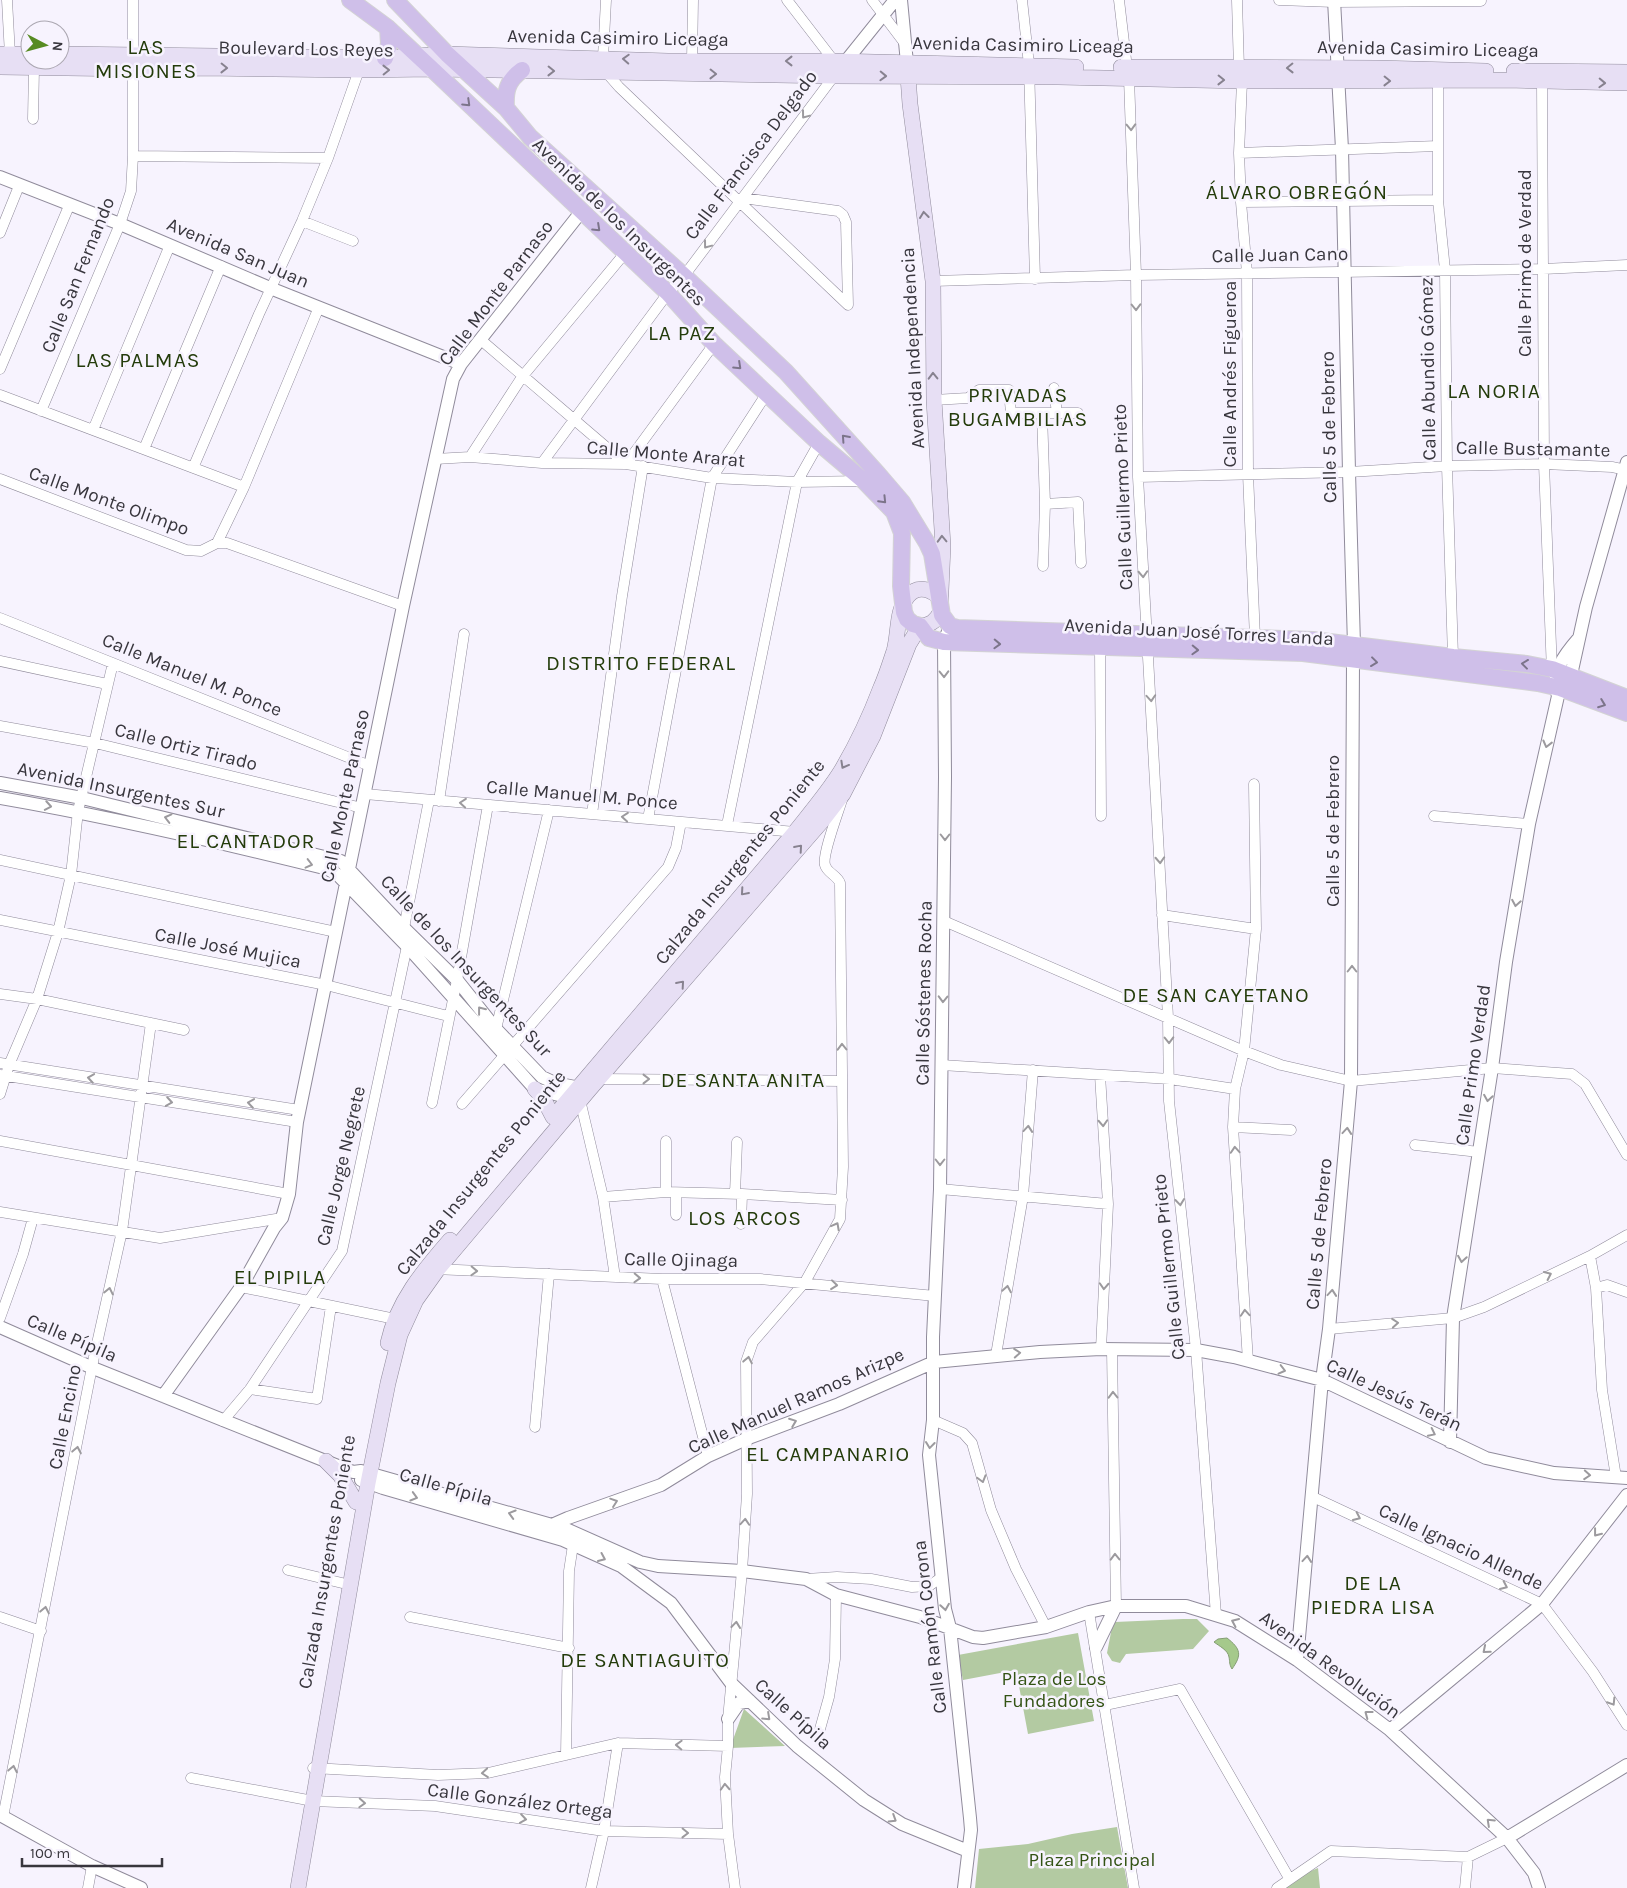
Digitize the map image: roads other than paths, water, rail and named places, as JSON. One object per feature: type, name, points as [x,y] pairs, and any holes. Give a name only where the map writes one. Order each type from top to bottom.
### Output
[{"type":"main road","name":"Avenida de los Insurgentes","points":[[350,0],[388,28],[432,69],[668,293],[714,344],[819,442],[864,481],[897,517],[902,533],[901,586],[904,612],[907,619],[913,624],[920,626]]},
{"type":"main road","name":"Avenida de los Insurgentes","points":[[395,0],[446,54],[506,108],[530,136],[786,372],[902,502],[916,522],[932,554],[939,601]]},
{"type":"main road","points":[[385,58],[389,44],[388,28]]},
{"type":"main road","name":"Boulevard Los Reyes","points":[[5,54],[20,58]]},
{"type":"main road","name":"Avenida Casimiro Liceaga","points":[[418,57],[446,54],[834,76],[908,70],[1241,75],[1534,70],[1627,72]]},
{"type":"main road","name":"Boulevard Los Reyes","points":[[70,55],[134,62]]},
{"type":"main road","name":"Boulevard Los Reyes","points":[[70,61],[288,62],[418,57]]},
{"type":"main road","name":"Avenida Casimiro Liceaga","points":[[432,69],[522,70],[604,64],[692,61],[839,61],[908,70]]},
{"type":"main road","name":"Boulevard Los Reyes","points":[[288,62],[359,70],[432,69]]},
{"type":"main road","name":"Boulevard Los Reyes","points":[[0,67],[20,63]]},
{"type":"main road","points":[[506,108],[507,87],[512,77],[522,70]]},
{"type":"main road","name":"Avenida Independencia","points":[[908,70],[910,104],[933,281],[934,400],[942,537],[939,601]]},
{"type":"main road","name":"Avenida Casimiro Liceaga","points":[[1338,74],[1438,82],[1542,81],[1627,83]]},
{"type":"main road","points":[[903,605],[913,591],[922,588],[931,590],[939,601],[942,615],[950,626]]},
{"type":"main road","points":[[920,626],[928,625],[935,620],[940,613],[939,601]]},
{"type":"main road","name":"Calzada Insurgentes Poniente","points":[[298,1888],[342,1583],[355,1532],[356,1502],[384,1383],[400,1335],[416,1300],[432,1268],[553,1117],[583,1091],[795,832],[868,734],[894,651],[900,612],[903,605]]},
{"type":"main road","name":"Avenida Juan José Torres Landa","points":[[920,626],[929,638],[944,642],[1100,647],[1147,642],[1255,638],[1313,640],[1353,652],[1559,682],[1627,698]]},
{"type":"main road","name":"Calzada Insurgentes Poniente","points":[[384,1383],[389,1340],[395,1319],[407,1294],[432,1268],[583,1091],[843,794],[868,734],[920,626]]},
{"type":"main road","name":"Avenida Juan José Torres Landa","points":[[950,626],[1147,642],[1164,648],[1303,653],[1353,652],[1453,657],[1527,664],[1559,682],[1627,713]]},
{"type":"main road","points":[[535,1089],[543,1098],[553,1117]]},
{"type":"main road","points":[[326,1462],[340,1476],[356,1502]]},
{"type":"main road","name":"Calzada Insurgentes Poniente","points":[[315,1768],[355,1532],[362,1476]]},
{"type":"main road","name":"Calzada Insurgentes Poniente","points":[[288,1888],[310,1800]]},
{"type":"street","points":[[5,54],[7,0]]},
{"type":"street","name":"Calle San Fernando","points":[[41,411],[120,224],[131,192],[134,62],[133,0]]},
{"type":"street","points":[[606,0],[604,64],[619,87],[741,200],[848,305],[846,222],[843,215],[838,212],[741,200]]},
{"type":"street","points":[[692,61],[694,0]]},
{"type":"street","points":[[787,0],[839,61]]},
{"type":"street","points":[[872,0],[906,46]]},
{"type":"street","points":[[884,14],[895,0]]},
{"type":"street","name":"Avenida Independencia","points":[[901,0],[908,70]]},
{"type":"street","points":[[1022,0],[1029,72],[1035,279]]},
{"type":"street","name":"Calle Guillermo Prieto","points":[[1119,0],[1128,73],[1136,275],[1138,477],[1168,1017],[1170,1079],[1168,1101],[1196,1350],[1216,1615]]},
{"type":"street","name":"Calle Andrés Figueroa","points":[[1237,0],[1241,75],[1239,153],[1247,273],[1248,474],[1255,638]]},
{"type":"street","points":[[1279,0],[1481,1]]},
{"type":"street","name":"Calle 5 de Febrero","points":[[1297,1660],[1351,1081],[1353,652],[1342,149],[1334,1]]},
{"type":"street","name":"Calle Francisca Delgado","points":[[542,463],[668,293],[684,276],[834,76],[839,61],[884,14]]},
{"type":"street","points":[[32,70],[33,119]]},
{"type":"street","points":[[193,468],[270,288],[302,221],[328,158],[359,70]]},
{"type":"street","name":"Calle Primo de Verdad","points":[[1542,81],[1544,464],[1559,682]]},
{"type":"street","name":"Calle Abundio Gómez","points":[[1438,82],[1438,200],[1445,270],[1447,466],[1453,657]]},
{"type":"street","points":[[1239,153],[1438,146]]},
{"type":"street","points":[[133,156],[328,158]]},
{"type":"street","name":"Avenida San Juan","points":[[0,177],[69,206],[120,224],[270,288],[461,364]]},
{"type":"street","points":[[0,233],[19,186]]},
{"type":"street","points":[[1241,202],[1438,200]]},
{"type":"street","points":[[0,369],[69,206]]},
{"type":"street","name":"Calle Monte Parnaso","points":[[163,1396],[241,1287],[274,1228],[282,1218],[289,1194],[298,1116],[403,606],[453,379],[461,364],[581,212]]},
{"type":"street","points":[[302,221],[353,241]]},
{"type":"street","points":[[93,430],[170,245]]},
{"type":"street","points":[[470,457],[522,377],[625,253]]},
{"type":"street","name":"Calle Juan Cano","points":[[933,281],[1136,275],[1543,269],[1627,265]]},
{"type":"street","points":[[144,450],[221,266]]},
{"type":"street","points":[[217,543],[244,487],[319,307]]},
{"type":"street","points":[[481,340],[626,464],[714,344]]},
{"type":"street","points":[[1054,388],[1057,414]]},
{"type":"street","points":[[934,400],[968,398],[979,390],[1009,390],[1011,413],[1078,413]]},
{"type":"street","points":[[648,819],[712,478],[768,393]]},
{"type":"street","points":[[0,395],[244,487]]},
{"type":"street","points":[[1042,414],[1045,504],[1044,566]]},
{"type":"street","points":[[727,825],[797,482],[819,442]]},
{"type":"street","name":"Calle Monte Ararat","points":[[435,459],[470,457],[542,463],[626,464],[712,478],[797,482],[864,481]]},
{"type":"street","name":"Calle Bustamante","points":[[1138,477],[1349,472],[1447,466],[1544,464],[1626,467]]},
{"type":"street","points":[[592,814],[622,596],[643,466]]},
{"type":"street","name":"Calle Primo Verdad","points":[[1450,1442],[1453,1318],[1480,1152],[1506,962],[1529,824],[1559,682],[1579,638],[1626,467]]},
{"type":"street","name":"Calle Monte Olimpo","points":[[0,479],[186,550],[201,551],[217,543],[227,543],[403,606]]},
{"type":"street","points":[[1045,504],[1078,502],[1081,563]]},
{"type":"street","name":"Calle Manuel M. Ponce","points":[[0,618],[370,766]]},
{"type":"street","name":"Calle Sóstenes Rocha","points":[[934,1362],[933,1337],[940,1190],[944,921],[944,642],[950,626]]},
{"type":"street","points":[[404,928],[434,800],[464,634]]},
{"type":"street","points":[[1100,647],[1101,816]]},
{"type":"street","points":[[0,661],[107,684]]},
{"type":"street","points":[[0,1094],[4,1064],[37,999],[58,932],[71,875],[78,812],[113,663]]},
{"type":"street","name":"Calle Ortiz Tirado","points":[[0,726],[95,743],[362,808]]},
{"type":"street","name":"Avenida Insurgentes Sur","points":[[0,783],[82,798],[331,857],[341,861],[349,868]]},
{"type":"street","points":[[1248,1361],[1234,1127],[1235,1089],[1244,1051],[1256,929],[1254,784]]},
{"type":"street","name":"Calle Manuel M. Ponce","points":[[365,794],[795,832]]},
{"type":"street","points":[[735,1888],[728,1834],[725,1777],[730,1683],[742,1571],[747,1494],[746,1362],[753,1342],[805,1282],[840,1219],[842,1200],[842,1081],[840,883],[827,870],[824,858],[843,794]]},
{"type":"street","name":"Calle de los Insurgentes Sur","points":[[0,798],[209,839],[328,869],[346,883],[407,946],[453,998],[510,1050],[542,1077],[554,1083],[583,1091]]},
{"type":"street","points":[[432,1103],[448,1016],[457,980],[488,805]]},
{"type":"street","points":[[496,1029],[549,810]]},
{"type":"street","points":[[1434,816],[1529,824]]},
{"type":"street","points":[[462,1104],[668,867],[676,848],[681,822]]},
{"type":"street","points":[[0,860],[336,932]]},
{"type":"street","name":"Calle de los Insurgentes Sur","points":[[349,868],[404,928],[457,980],[496,1029],[535,1089],[583,1091]]},
{"type":"street","points":[[1162,915],[1256,929]]},
{"type":"street","name":"Calle José Mujica","points":[[0,920],[326,984],[395,1004],[448,1016]]},
{"type":"street","points":[[944,921],[1244,1051],[1281,1065],[1351,1081],[1492,1068],[1572,1074],[1584,1084],[1627,1155]]},
{"type":"street","name":"Calle Jorge Negrete","points":[[223,1421],[250,1389],[342,1251],[407,946]]},
{"type":"street","points":[[0,994],[37,999],[184,1030]]},
{"type":"street","name":"Calle Encino","points":[[2,1816],[122,1231],[151,1023]]},
{"type":"street","points":[[4,1064],[141,1092]]},
{"type":"street","points":[[941,1065],[1170,1079],[1235,1089]]},
{"type":"street","points":[[996,1355],[1023,1196],[1033,1070]]},
{"type":"street","points":[[3,1075],[141,1092],[298,1116]]},
{"type":"street","points":[[1096,1647],[1116,1606],[1107,1350],[1108,1204],[1100,1075]]},
{"type":"street","points":[[615,1277],[603,1197],[583,1091],[842,1081]]},
{"type":"street","points":[[1234,1127],[1291,1130]]},
{"type":"street","points":[[0,1141],[289,1194]]},
{"type":"street","points":[[666,1141],[671,1193],[676,1215]]},
{"type":"street","points":[[737,1142],[741,1224]]},
{"type":"street","points":[[1415,1145],[1480,1152]]},
{"type":"street","points":[[940,1190],[1108,1204]]},
{"type":"street","points":[[603,1197],[671,1193],[739,1194],[842,1200]]},
{"type":"street","points":[[0,1212],[160,1238],[282,1218]]},
{"type":"street","points":[[0,1318],[23,1254],[33,1218]]},
{"type":"street","points":[[1329,1328],[1453,1318],[1484,1307],[1590,1256],[1627,1235]]},
{"type":"street","points":[[1590,1256],[1596,1288],[1602,1390],[1621,1478]]},
{"type":"street","name":"Calle Ojinaga","points":[[432,1268],[662,1279],[760,1279],[935,1296]]},
{"type":"street","points":[[536,1427],[549,1274]]},
{"type":"street","points":[[662,1279],[708,1456]]},
{"type":"street","points":[[1596,1288],[1607,1285],[1627,1292]]},
{"type":"street","points":[[241,1287],[395,1319]]},
{"type":"street","points":[[250,1389],[317,1399],[331,1306]]},
{"type":"street","name":"Calle Pípila","points":[[0,1328],[93,1368],[362,1476],[536,1532],[573,1545],[621,1566],[671,1603],[730,1683],[797,1746],[871,1804],[902,1824],[968,1851]]},
{"type":"street","name":"Calle Jesús Terán","points":[[934,1362],[996,1355],[1107,1350],[1196,1350],[1234,1357],[1322,1380],[1486,1458],[1554,1473],[1621,1478]]},
{"type":"street","name":"Calle Manuel Ramos Arizpe","points":[[536,1532],[661,1485],[708,1456],[746,1439],[839,1404],[934,1362]]},
{"type":"street","name":"Calle Ramón Corona","points":[[934,1362],[933,1420],[929,1455],[970,1818],[964,1888]]},
{"type":"street","points":[[933,1420],[963,1433],[972,1443],[991,1510],[1016,1569],[1046,1626]]},
{"type":"street","name":"Calle Pípila","points":[[362,1476],[551,1525],[579,1534],[640,1562],[658,1566],[742,1571],[806,1578]]},
{"type":"street","points":[[1390,1730],[1542,1604],[1627,1494]]},
{"type":"street","name":"Calle Ignacio Allende","points":[[1313,1497],[1542,1604],[1593,1672],[1627,1725]]},
{"type":"street","points":[[566,1755],[569,1571],[573,1545]]},
{"type":"street","points":[[653,1590],[650,1574],[658,1566]]},
{"type":"street","points":[[288,1570],[342,1583]]},
{"type":"street","points":[[806,1578],[871,1579],[912,1587],[929,1586],[942,1577]]},
{"type":"street","name":"Avenida Revolución","points":[[806,1578],[836,1595],[920,1616],[963,1634],[983,1638],[1046,1626],[1116,1606],[1186,1606],[1235,1621],[1297,1660],[1390,1730],[1507,1838],[1534,1872],[1539,1888]]},
{"type":"street","points":[[820,1729],[829,1697],[835,1659],[836,1595]]},
{"type":"street","points":[[1090,1612],[1134,1888]]},
{"type":"street","points":[[0,1617],[41,1631]]},
{"type":"street","points":[[410,1617],[569,1648]]},
{"type":"street","points":[[1106,1705],[1180,1688],[1289,1878]]},
{"type":"street","points":[[728,1718],[739,1703],[750,1701]]},
{"type":"street","points":[[315,1768],[438,1775],[488,1773],[618,1743],[728,1746]]},
{"type":"street","points":[[591,1888],[604,1831],[618,1743]]},
{"type":"street","points":[[1278,1888],[1289,1878],[1331,1850],[1468,1857],[1507,1838],[1627,1765]]},
{"type":"street","name":"Calle González Ortega","points":[[191,1778],[310,1800],[434,1806],[604,1831],[728,1834]]},
{"type":"street","points":[[2,1816],[92,1866],[141,1888]]},
{"type":"street","points":[[1465,1888],[1468,1857]]},
{"type":"street","points":[[88,1888],[92,1866]]},
{"type":"district","name":"LAS MISIONES","points":[[146,59]]},
{"type":"district","name":"ÁLVARO OBREGÓN","points":[[1297,192]]},
{"type":"district","name":"LA PAZ","points":[[682,333]]},
{"type":"district","name":"LAS PALMAS","points":[[138,360]]},
{"type":"district","name":"LA NORIA","points":[[1494,391]]},
{"type":"district","name":"PRIVADAS BUGAMBILIAS","points":[[1018,407]]},
{"type":"district","name":"DISTRITO FEDERAL","points":[[641,663]]},
{"type":"district","name":"EL CANTADOR","points":[[246,841]]},
{"type":"district","name":"DE SAN CAYETANO","points":[[1216,995]]},
{"type":"district","name":"DE SANTA ANITA","points":[[743,1080]]},
{"type":"district","name":"LOS ARCOS","points":[[745,1218]]},
{"type":"district","name":"EL PIPILA","points":[[280,1277]]},
{"type":"district","name":"EL CAMPANARIO","points":[[828,1454]]},
{"type":"district","name":"DE LA PIEDRA LISA","points":[[1373,1595]]},
{"type":"district","name":"DE SANTIAGUITO","points":[[645,1660]]},
{"type":"park label","name":"Plaza de Los Fundadores","points":[[1054,1690]]},
{"type":"park label","name":"Plaza Principal","points":[[1092,1860]]}]
